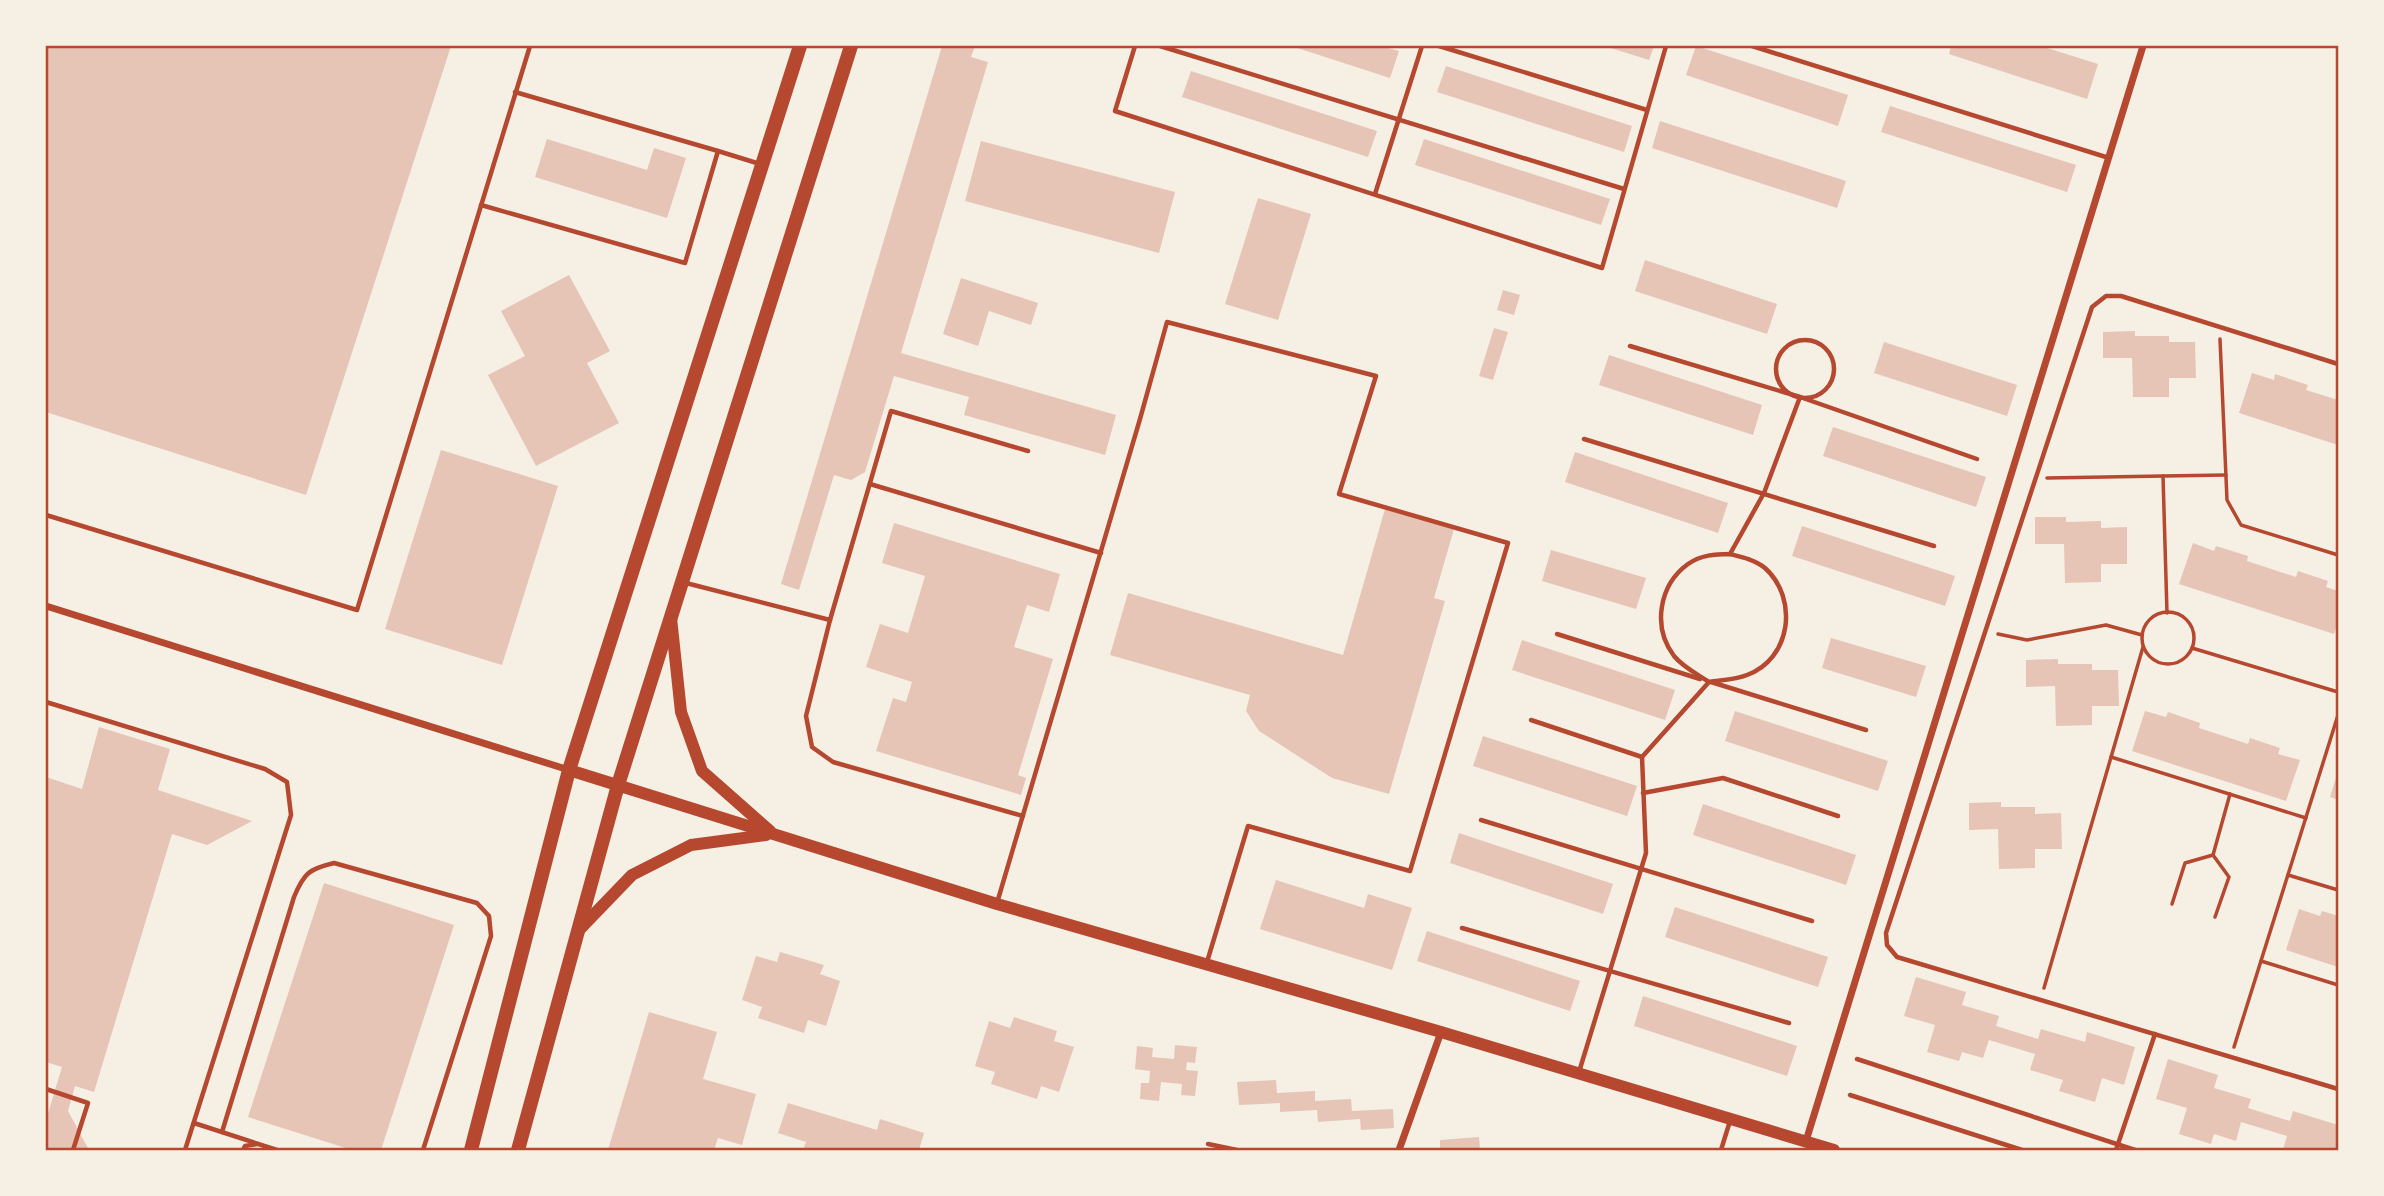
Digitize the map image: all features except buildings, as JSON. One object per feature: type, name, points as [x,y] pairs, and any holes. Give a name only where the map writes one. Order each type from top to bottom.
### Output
[{"type":"main road","points":[[471,1150],[569,770],[800,46]]},
{"type":"main road","points":[[518,1150],[618,785],[851,46]]},
{"type":"street","points":[[1806,1141],[2143,46]]},
{"type":"street","points":[[46,606],[997,904],[1441,1032],[1834,1150]]},
{"type":"street","points":[[671,617],[681,712],[702,771],[773,834]]},
{"type":"street","points":[[578,931],[632,875],[691,845],[773,834]]},
{"type":"street","points":[[1399,1150],[1441,1032]]},
{"type":"lane","points":[[46,515],[357,610],[530,46]]},
{"type":"lane","points":[[1135,46],[1115,111],[1602,268],[1666,46]]},
{"type":"lane","points":[[1160,46],[1624,190]]},
{"type":"lane","points":[[1375,194],[1422,46]]},
{"type":"lane","points":[[1439,46],[1647,110]]},
{"type":"lane","points":[[1752,46],[2109,158]]},
{"type":"lane","points":[[515,92],[762,165]]},
{"type":"lane","points":[[481,205],[685,263],[718,150]]},
{"type":"lane","points":[[2339,364],[2121,296],[2106,296],[2092,307],[1886,933],[1887,945],[1897,957],[2339,1089]]},
{"type":"lane","points":[[997,904],[1167,322],[1376,376],[1339,494],[1508,543],[1410,871],[1248,826],[1207,964]]},
{"type":"lane","points":[[1630,346],[1800,397],[1819,395],[1832,382],[1835,373],[1834,363],[1825,347],[1808,340],[1789,345],[1782,351],[1776,370],[1783,388],[1791,394],[1800,397],[1976,458]]},
{"type":"lane","points":[[1730,554],[1764,494],[1800,397]]},
{"type":"lane","points":[[1023,816],[833,762],[812,747],[806,716],[830,620],[891,411],[1028,451]]},
{"type":"lane","points":[[1584,439],[1934,545]]},
{"type":"lane","points":[[870,484],[1101,553]]},
{"type":"lane","points":[[1730,554],[1747,558],[1763,567],[1776,580],[1784,597],[1787,615],[1785,634],[1777,651],[1764,665],[1748,675],[1709,681],[1674,656],[1664,638],[1660,617],[1664,596],[1674,578],[1689,563],[1709,555],[1730,554]]},
{"type":"lane","points":[[682,582],[830,620]]},
{"type":"lane","points":[[1557,634],[1866,730]]},
{"type":"lane","points":[[1579,1073],[1646,853],[1642,757],[1709,681]]},
{"type":"lane","points":[[46,702],[265,769],[286,782],[291,814],[185,1150]]},
{"type":"lane","points":[[1531,720],[1642,757]]},
{"type":"lane","points":[[1643,793],[1723,778],[1838,816]]},
{"type":"lane","points":[[1482,820],[1812,921]]},
{"type":"lane","points":[[222,1132],[294,897],[303,877],[316,868],[334,863],[477,903],[489,916],[491,936],[423,1150]]},
{"type":"lane","points":[[1462,928],[1789,1023]]},
{"type":"lane","points":[[2117,1148],[2155,1034]]},
{"type":"lane","points":[[1857,1059],[2117,1148],[2136,1150]]},
{"type":"lane","points":[[46,1089],[88,1103],[73,1150]]},
{"type":"lane","points":[[1850,1095],[2022,1150]]},
{"type":"lane","points":[[1721,1150],[1731,1118]]},
{"type":"lane","points":[[194,1122],[277,1150]]},
{"type":"lane","points":[[243,1150],[245,1146],[258,1144]]},
{"type":"lane","points":[[1208,1144],[1237,1150]]},
{"type":"path","points":[[2220,327],[2227,500],[2241,525],[2339,555]]},
{"type":"path","points":[[2036,478],[2226,475]]},
{"type":"path","points":[[2164,476],[2167,613]]},
{"type":"path","points":[[2040,1000],[2143,647],[2142,635],[2146,624],[2152,618],[2167,613],[2183,617],[2189,623],[2192,630],[2192,648],[2181,661],[2163,664],[2148,655],[2143,647]]},
{"type":"path","points":[[1985,631],[2027,640],[2106,625],[2142,635]]},
{"type":"path","points":[[2192,648],[2339,692]]},
{"type":"path","points":[[2231,1057],[2339,715]]},
{"type":"path","points":[[2111,757],[2306,818]]},
{"type":"path","points":[[2213,855],[2230,794]]},
{"type":"path","points":[[2172,904],[2185,863],[2213,855]]},
{"type":"path","points":[[2213,855],[2229,877],[2216,917]]},
{"type":"path","points":[[2288,875],[2339,890]]},
{"type":"path","points":[[2261,961],[2339,985]]}]
